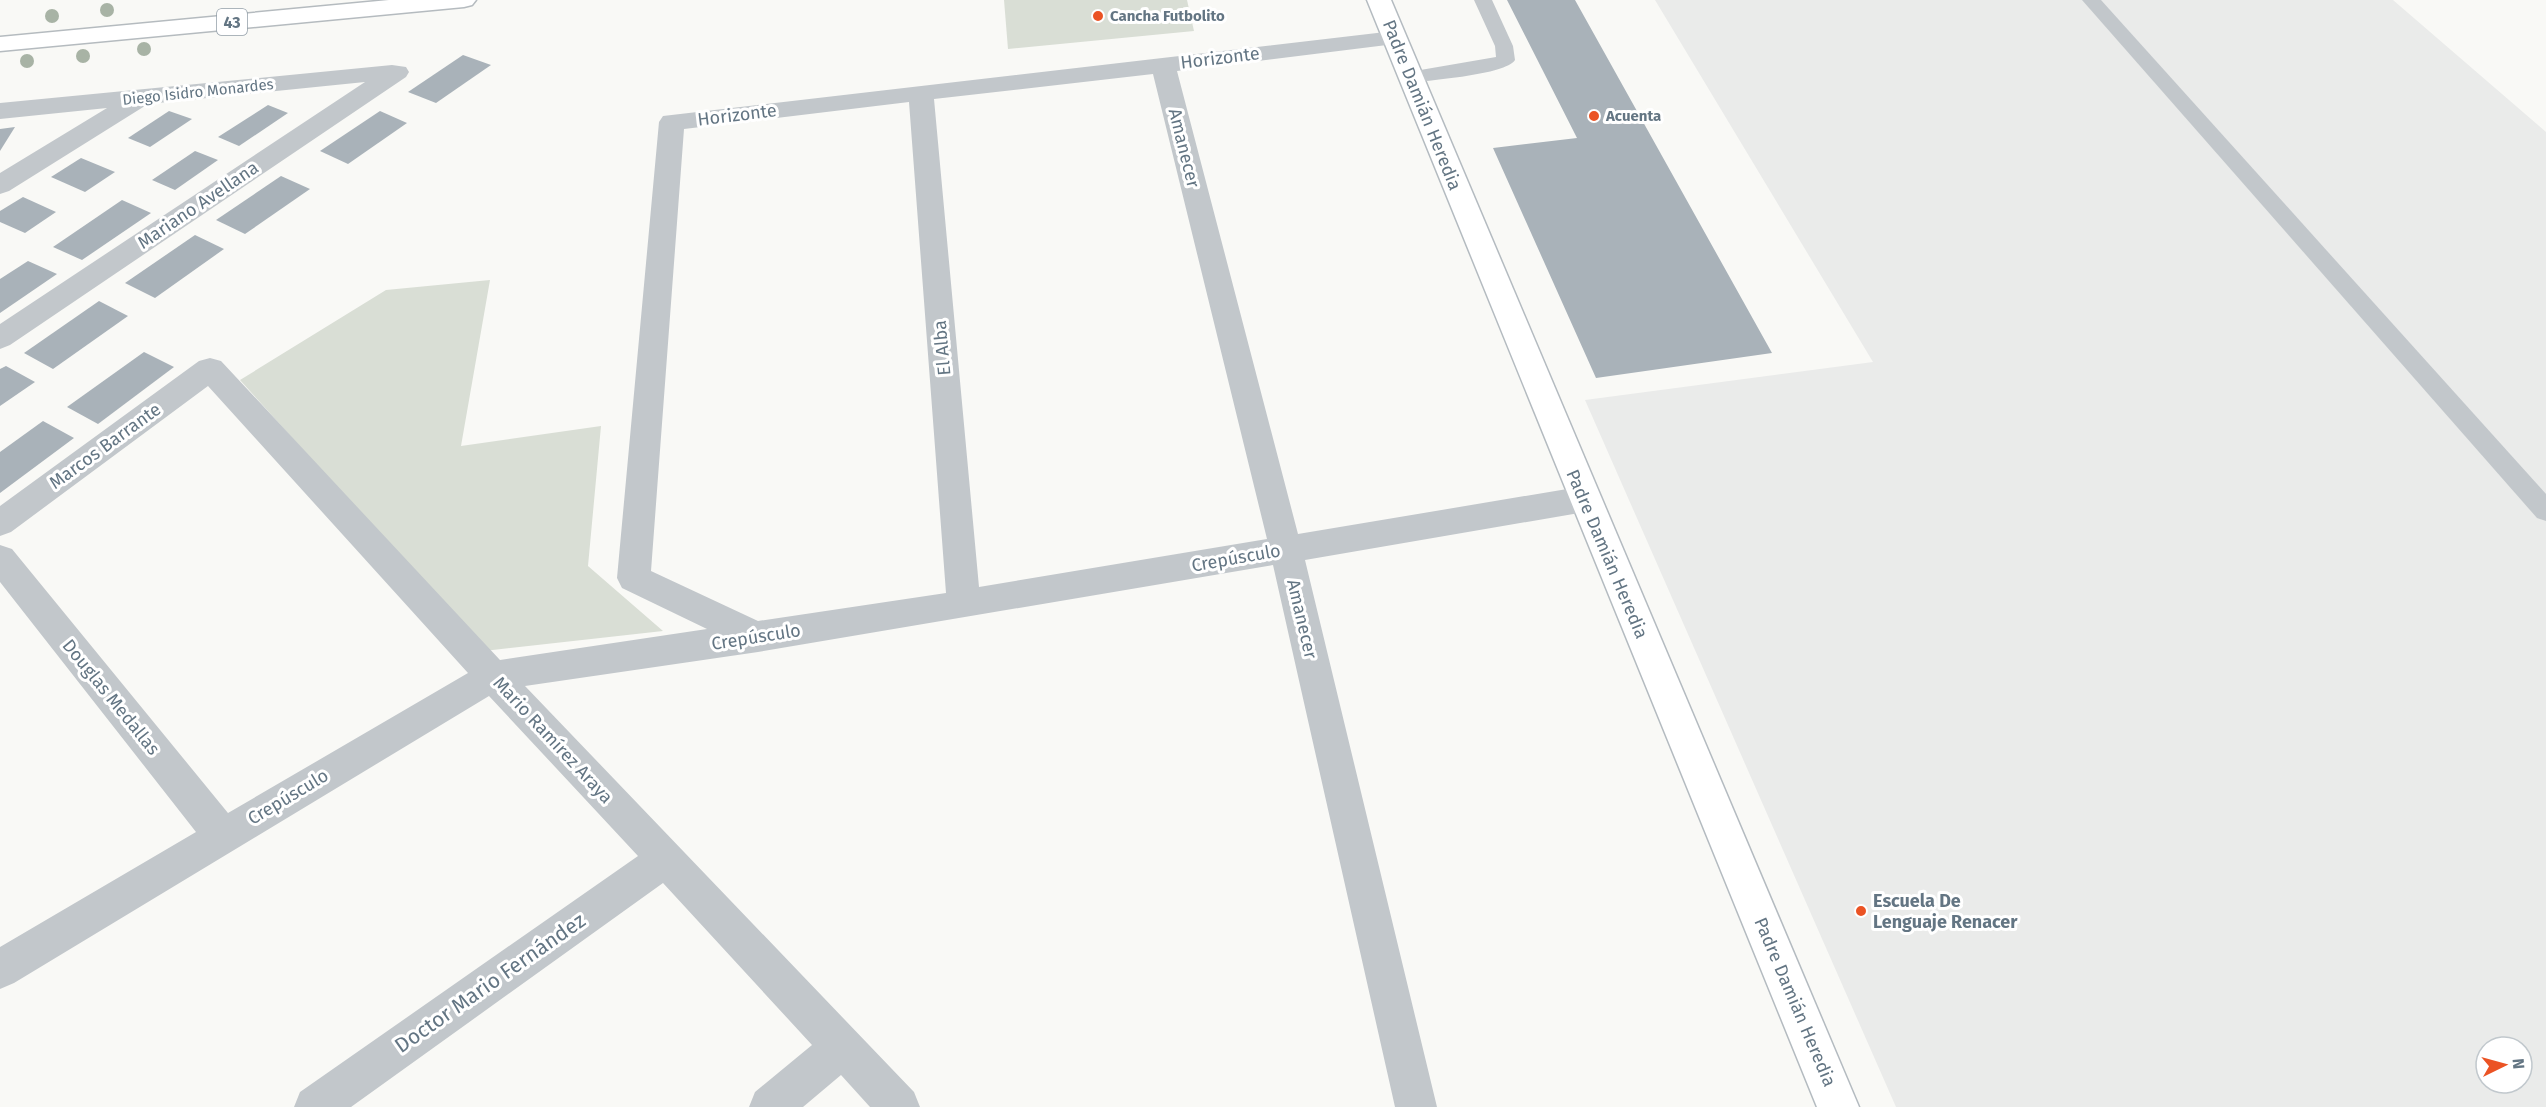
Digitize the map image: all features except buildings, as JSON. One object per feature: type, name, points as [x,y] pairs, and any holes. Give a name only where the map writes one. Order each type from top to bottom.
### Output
[{"type":"street","name":"43","points":[[0,44],[464,0]]},
{"type":"street","name":"Padre Damián Heredia","points":[[1379,0],[1838,1107]]},
{"type":"street","name":"Horizonte","points":[[758,637],[634,578],[672,122],[1394,38]]},
{"type":"street","name":"Amanecer","points":[[1163,64],[1286,550],[1416,1107]]},
{"type":"street","name":"Diego Isidro Monardes","points":[[0,111],[397,72]]},
{"type":"street","name":"Mariano Avellana","points":[[0,338],[397,72]]},
{"type":"street","name":"El Alba","points":[[921,93],[964,604]]},
{"type":"street","points":[[0,185],[143,98]]},
{"type":"street","name":"Marcos Barrante","points":[[0,523],[210,369]]},
{"type":"street","name":"Mario Ramírez Araya","points":[[210,369],[493,676],[899,1107]]},
{"type":"street","name":"Crepúsculo","points":[[0,969],[493,676],[964,604],[1585,499]]},
{"type":"street","name":"Douglas Medallas","points":[[0,558],[223,836]]},
{"type":"street","name":"Doctor Mario Fernández","points":[[315,1107],[665,859]]},
{"type":"street","points":[[770,1107],[842,1047]]},
{"type":"lane","points":[[1410,77],[1492,65],[1506,60],[1503,46],[1483,0]]},
{"type":"lane","points":[[2091,0],[2546,511]]},
{"type":"shaded area","name":"Cancha Futbolito","points":[[1004,0],[1187,0],[1194,31],[1008,49]]},
{"type":"shaded area","points":[[1655,0],[2393,0],[2546,132],[2546,1107],[1896,1107],[1585,400],[1873,362]]},
{"type":"shaded area","points":[[490,280],[461,446],[601,426],[588,566],[663,631],[484,651],[240,380],[386,290]]},
{"type":"place","name":"Cancha Futbolito","points":[[1098,16]]},
{"type":"place","name":"Acuenta","points":[[1594,116]]},
{"type":"place","name":"Escuela De Lenguaje Renacer","points":[[1861,911]]}]
